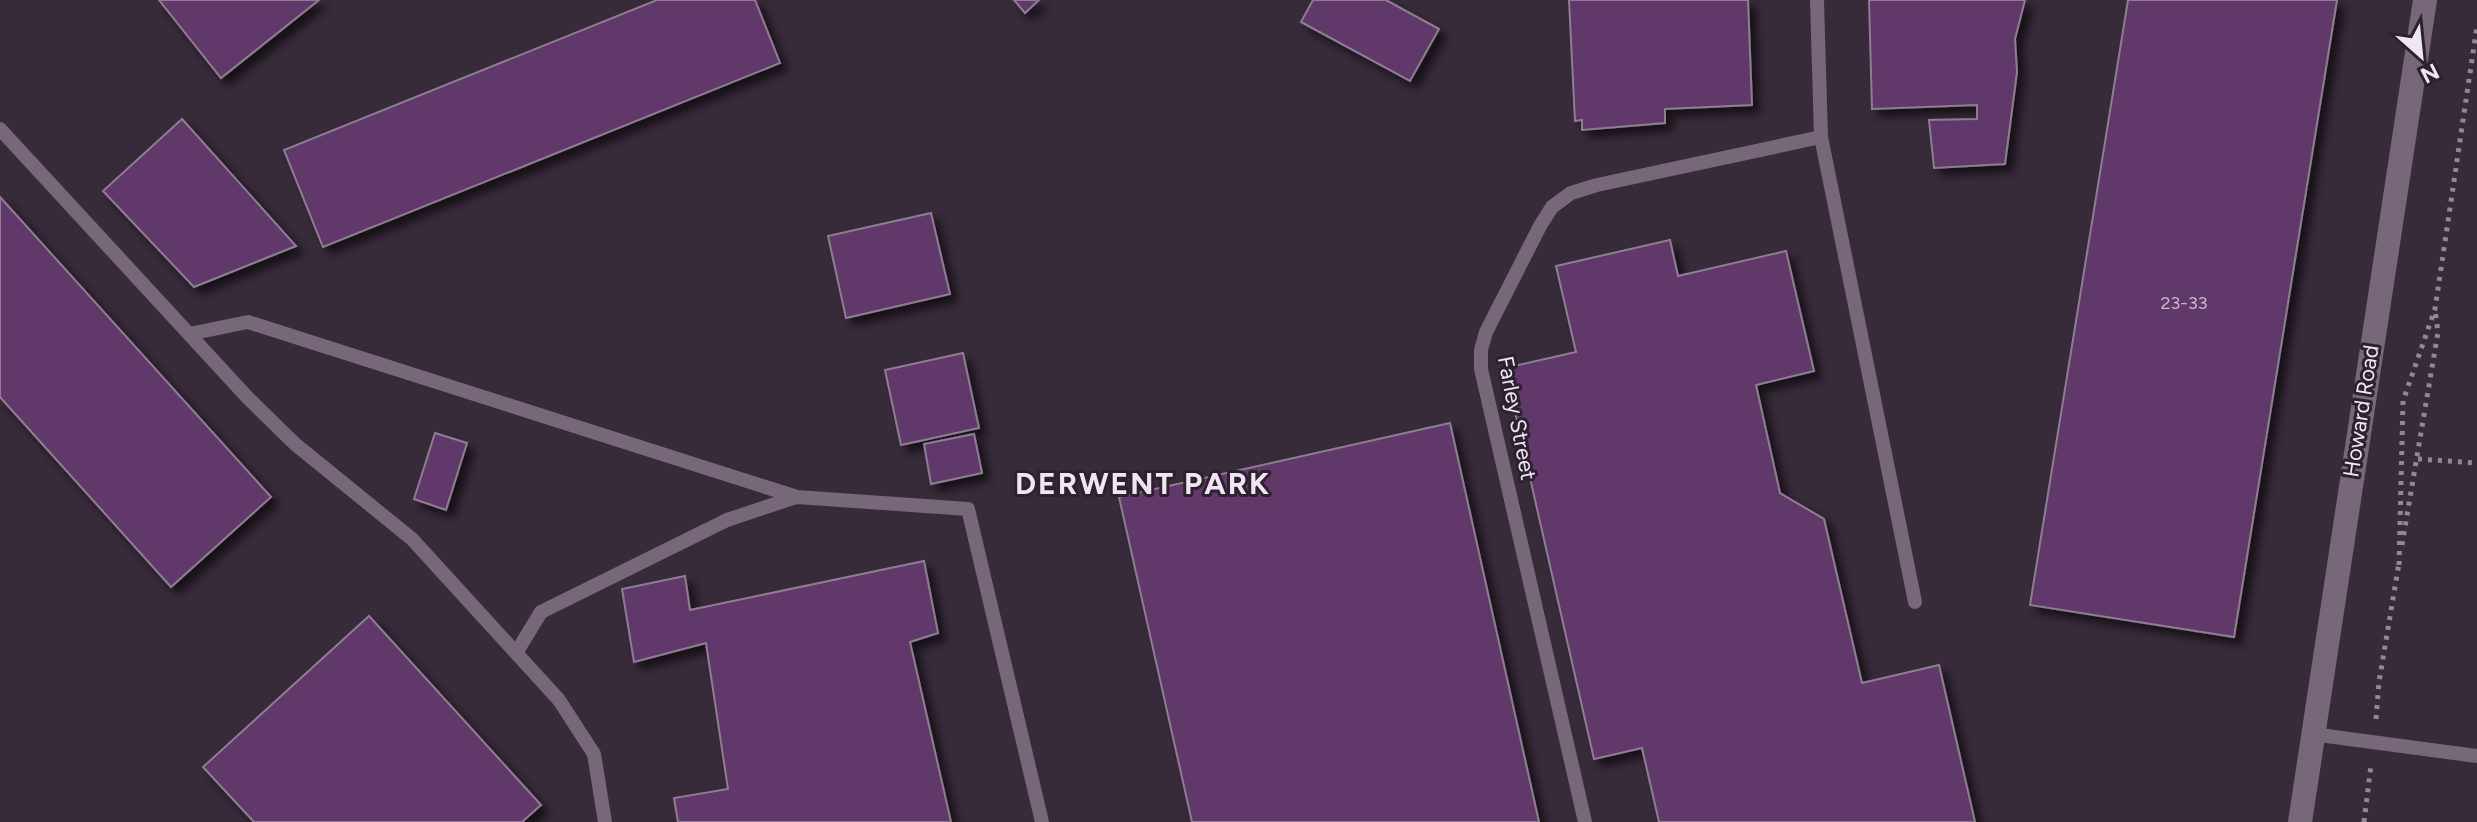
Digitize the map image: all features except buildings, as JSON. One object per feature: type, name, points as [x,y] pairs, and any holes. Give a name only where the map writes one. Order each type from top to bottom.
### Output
[{"type":"street","name":"Howard Road","points":[[2300,822],[2425,0]]},
{"type":"lane","points":[[1817,0],[1821,137],[1915,602]]},
{"type":"lane","points":[[0,129],[247,397],[295,444],[412,539],[559,700],[594,754],[605,822]]},
{"type":"lane","name":"Farley Street","points":[[1585,822],[1481,369],[1481,350],[1486,332],[1540,226],[1552,207],[1571,193],[1821,137]]},
{"type":"lane","points":[[189,334],[248,322],[797,497],[968,509],[1042,822]]},
{"type":"lane","points":[[516,653],[541,612],[727,520],[797,497]]},
{"type":"lane","points":[[2312,734],[2477,756]]},
{"type":"path","points":[[2399,565],[2403,401],[2435,309],[2477,26]]},
{"type":"path","points":[[2364,822],[2379,682],[2438,332],[2435,309]]},
{"type":"path","points":[[2418,459],[2477,463]]},
{"type":"district","name":"DERWENT PARK","points":[[1143,483]]}]
